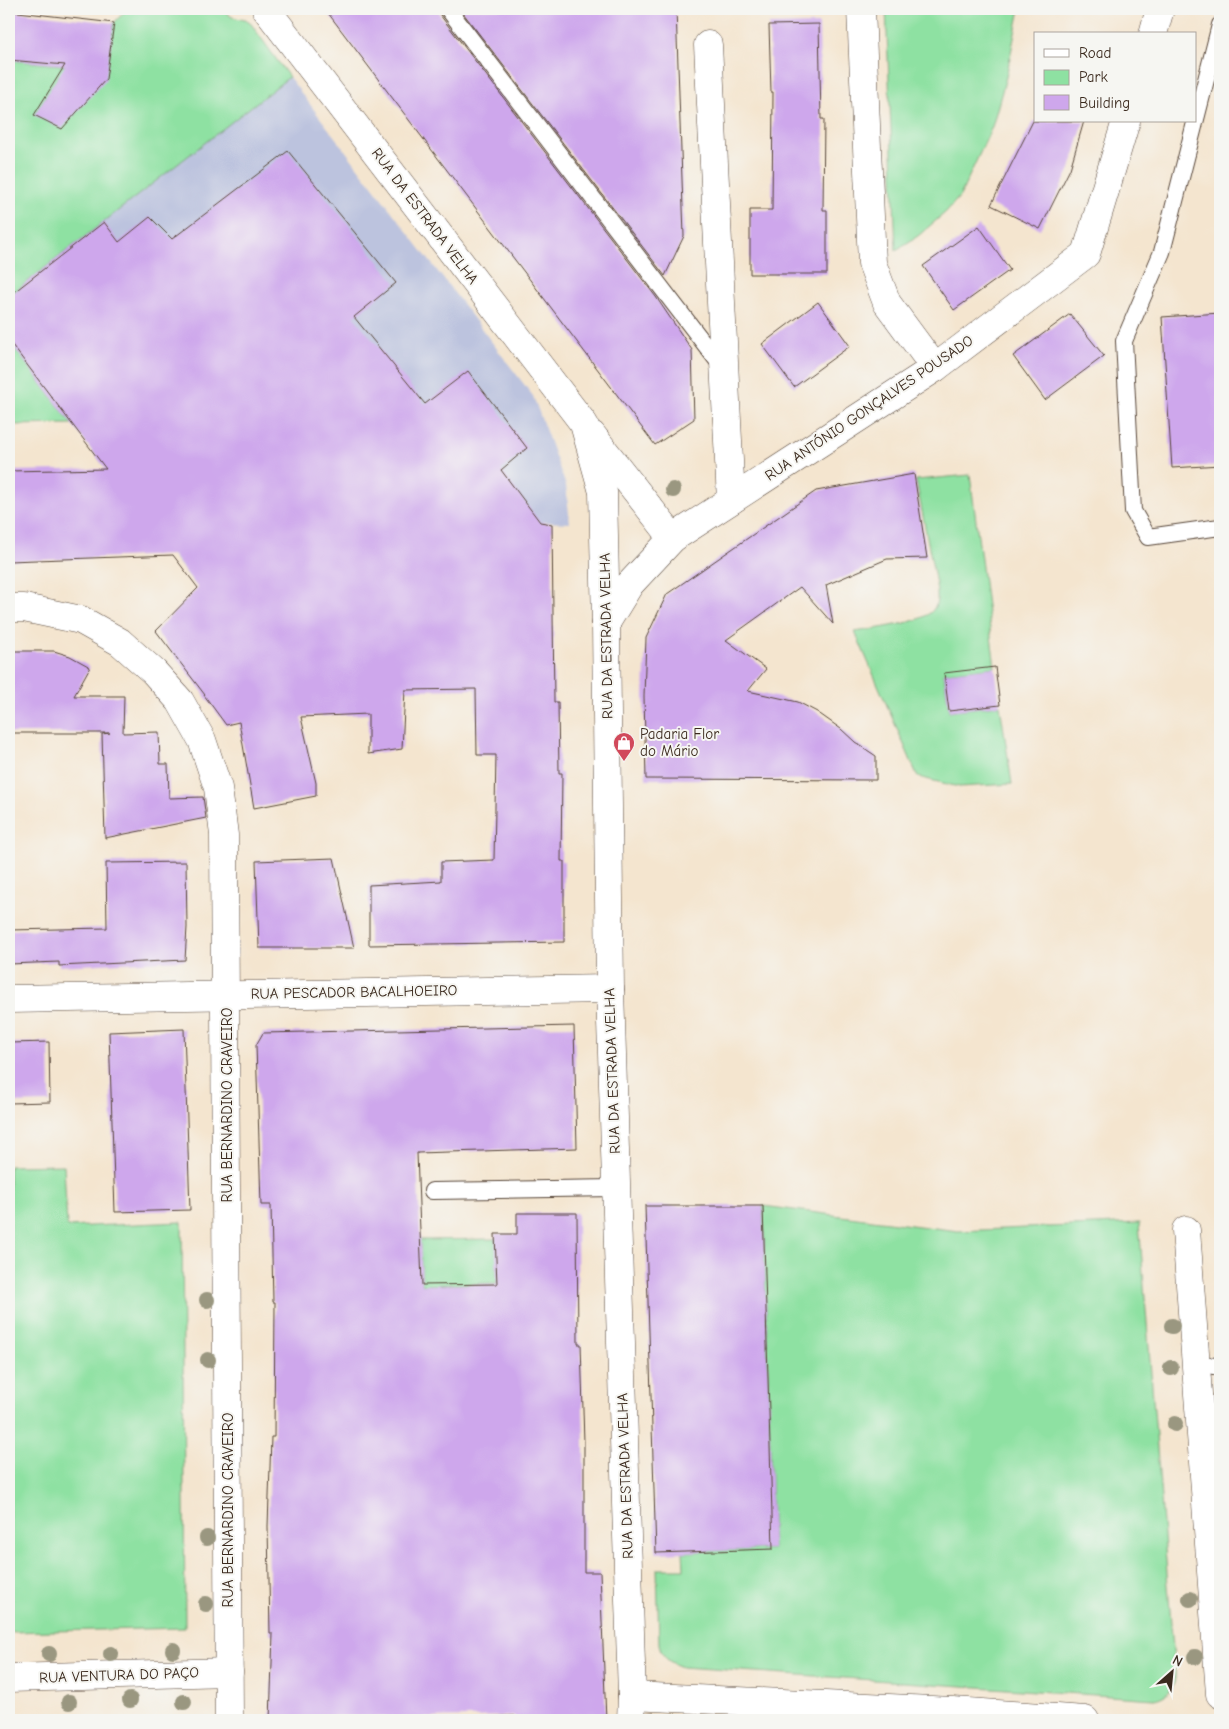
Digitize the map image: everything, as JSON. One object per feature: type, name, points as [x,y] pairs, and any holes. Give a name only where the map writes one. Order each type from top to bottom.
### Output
[{"type":"street","name":"RUA DA ESTRADA VELHA","points":[[266,9],[673,538]]},
{"type":"street","points":[[861,9],[872,263],[887,303],[935,368]]},
{"type":"street","points":[[1153,32],[1160,9]]},
{"type":"street","points":[[708,45],[731,500]]},
{"type":"street","name":"RUA ANTÓNIO GONÇALVES POUSADO","points":[[606,623],[630,584],[673,538],[935,368],[1086,254],[1126,122]]},
{"type":"street","name":"RUA DA ESTRADA VELHA","points":[[584,424],[603,492],[610,989],[631,1708]]},
{"type":"street","name":"RUA BERNARDINO CRAVEIRO","points":[[9,608],[24,608],[81,620],[120,642],[154,672],[180,701],[202,740],[218,788],[224,835],[230,1720]]},
{"type":"street","name":"RUA PESCADOR BACALHOEIRO","points":[[9,999],[610,989]]},
{"type":"street","points":[[1186,1230],[1208,1365],[1220,1694]]},
{"type":"street","name":"RUA VENTURA DO PAÇO","points":[[9,1678],[229,1672]]},
{"type":"street","points":[[631,1708],[953,1711],[1085,1720]]},
{"type":"lane","points":[[448,9],[725,371]]},
{"type":"lane","points":[[1196,119],[1220,25]]},
{"type":"lane","points":[[1195,122],[1162,252],[1124,341],[1133,511],[1148,537],[1220,527]]},
{"type":"lane","points":[[432,1191],[616,1188]]},
{"type":"shaded area","points":[[289,77],[533,396],[566,486],[570,523],[540,522],[198,588],[9,341],[9,296]]},
{"type":"green space","points":[[127,9],[222,9],[232,17],[249,21],[289,77],[9,296],[9,60],[82,67],[79,86],[59,75],[35,114],[105,79],[114,23]]},
{"type":"green space","points":[[886,9],[1020,9],[1006,77],[992,127],[960,196],[946,212],[918,236],[896,250]]},
{"type":"green space","points":[[9,341],[72,424],[9,425]]},
{"type":"green space","points":[[970,475],[995,667],[944,673],[949,711],[1000,705],[1012,784],[959,787],[918,777],[855,632],[909,622],[928,615],[933,610],[937,601],[936,584],[916,480]]},
{"type":"green space","points":[[64,1165],[67,1227],[182,1222],[185,1628],[9,1632],[9,1166]]},
{"type":"green space","points":[[763,1206],[958,1231],[1139,1223],[1175,1673],[1174,1683],[1167,1694],[1154,1699],[682,1667],[664,1656],[659,1644],[657,1569],[684,1569],[683,1552],[773,1549]]},
{"type":"green space","points":[[496,1239],[497,1283],[422,1285],[420,1240]]},
{"type":"building","points":[[325,9],[438,9],[440,15],[656,297],[692,350],[694,419],[655,445]]},
{"type":"building","points":[[460,9],[676,9],[684,236],[665,276]]},
{"type":"building","points":[[9,11],[114,23],[106,79],[62,129],[34,115],[65,65],[9,60]]},
{"type":"building","points":[[819,24],[821,119],[824,119],[823,210],[827,210],[827,274],[750,274],[750,210],[772,210],[773,92],[771,92],[769,25]]},
{"type":"building","points":[[1033,121],[1084,122],[1070,169],[1040,229],[991,205]]},
{"type":"building","points":[[288,151],[396,283],[354,317],[425,404],[468,371],[527,448],[501,470],[540,522],[552,524],[554,702],[558,702],[559,773],[562,773],[561,861],[564,861],[564,942],[369,945],[369,885],[441,881],[441,862],[494,860],[496,755],[477,755],[476,689],[405,690],[402,749],[368,754],[368,714],[301,717],[316,783],[316,796],[254,808],[239,722],[226,725],[156,631],[198,588],[173,555],[9,561],[9,471],[106,469],[9,341],[9,296],[104,222],[119,242],[150,217],[172,239]]},
{"type":"building","points":[[979,226],[1010,270],[954,310],[923,266]]},
{"type":"building","points":[[818,302],[850,346],[794,387],[762,344]]},
{"type":"building","points":[[1220,313],[1220,465],[1172,468],[1162,317]]},
{"type":"building","points":[[1070,314],[1104,356],[1045,400],[1013,356]]},
{"type":"building","points":[[914,474],[927,558],[887,559],[826,585],[833,624],[800,587],[726,640],[766,669],[748,691],[798,702],[817,712],[876,756],[876,780],[646,779],[644,696],[646,638],[667,594],[816,491]]},
{"type":"building","points":[[9,651],[54,651],[70,656],[90,667],[74,696],[124,696],[123,733],[159,732],[160,764],[168,764],[169,798],[203,797],[206,818],[105,838],[102,734],[110,733],[9,733]]},
{"type":"building","points":[[995,667],[1000,705],[949,711],[944,673]]},
{"type":"building","points":[[334,858],[354,948],[259,948],[256,861]]},
{"type":"building","points":[[186,862],[187,927],[185,960],[59,966],[59,962],[9,964],[9,930],[107,928],[106,863]]},
{"type":"building","points":[[574,1026],[577,1148],[417,1153],[422,1285],[497,1284],[495,1234],[517,1234],[517,1213],[577,1213],[578,1344],[581,1344],[584,1442],[584,1572],[600,1572],[606,1720],[516,1720],[515,1716],[425,1718],[326,1716],[326,1720],[270,1720],[273,1634],[270,1634],[268,1526],[271,1437],[274,1437],[275,1302],[273,1302],[271,1205],[261,1205],[256,1045],[263,1033]]},
{"type":"building","points":[[184,1029],[190,1210],[115,1212],[109,1032]]},
{"type":"building","points":[[49,1042],[50,1102],[9,1103],[9,1043]]},
{"type":"building","points":[[645,1206],[763,1206],[773,1549],[656,1553]]},
{"type":"place","name":"Padaria Flor do Mário","points":[[624,762]]}]
